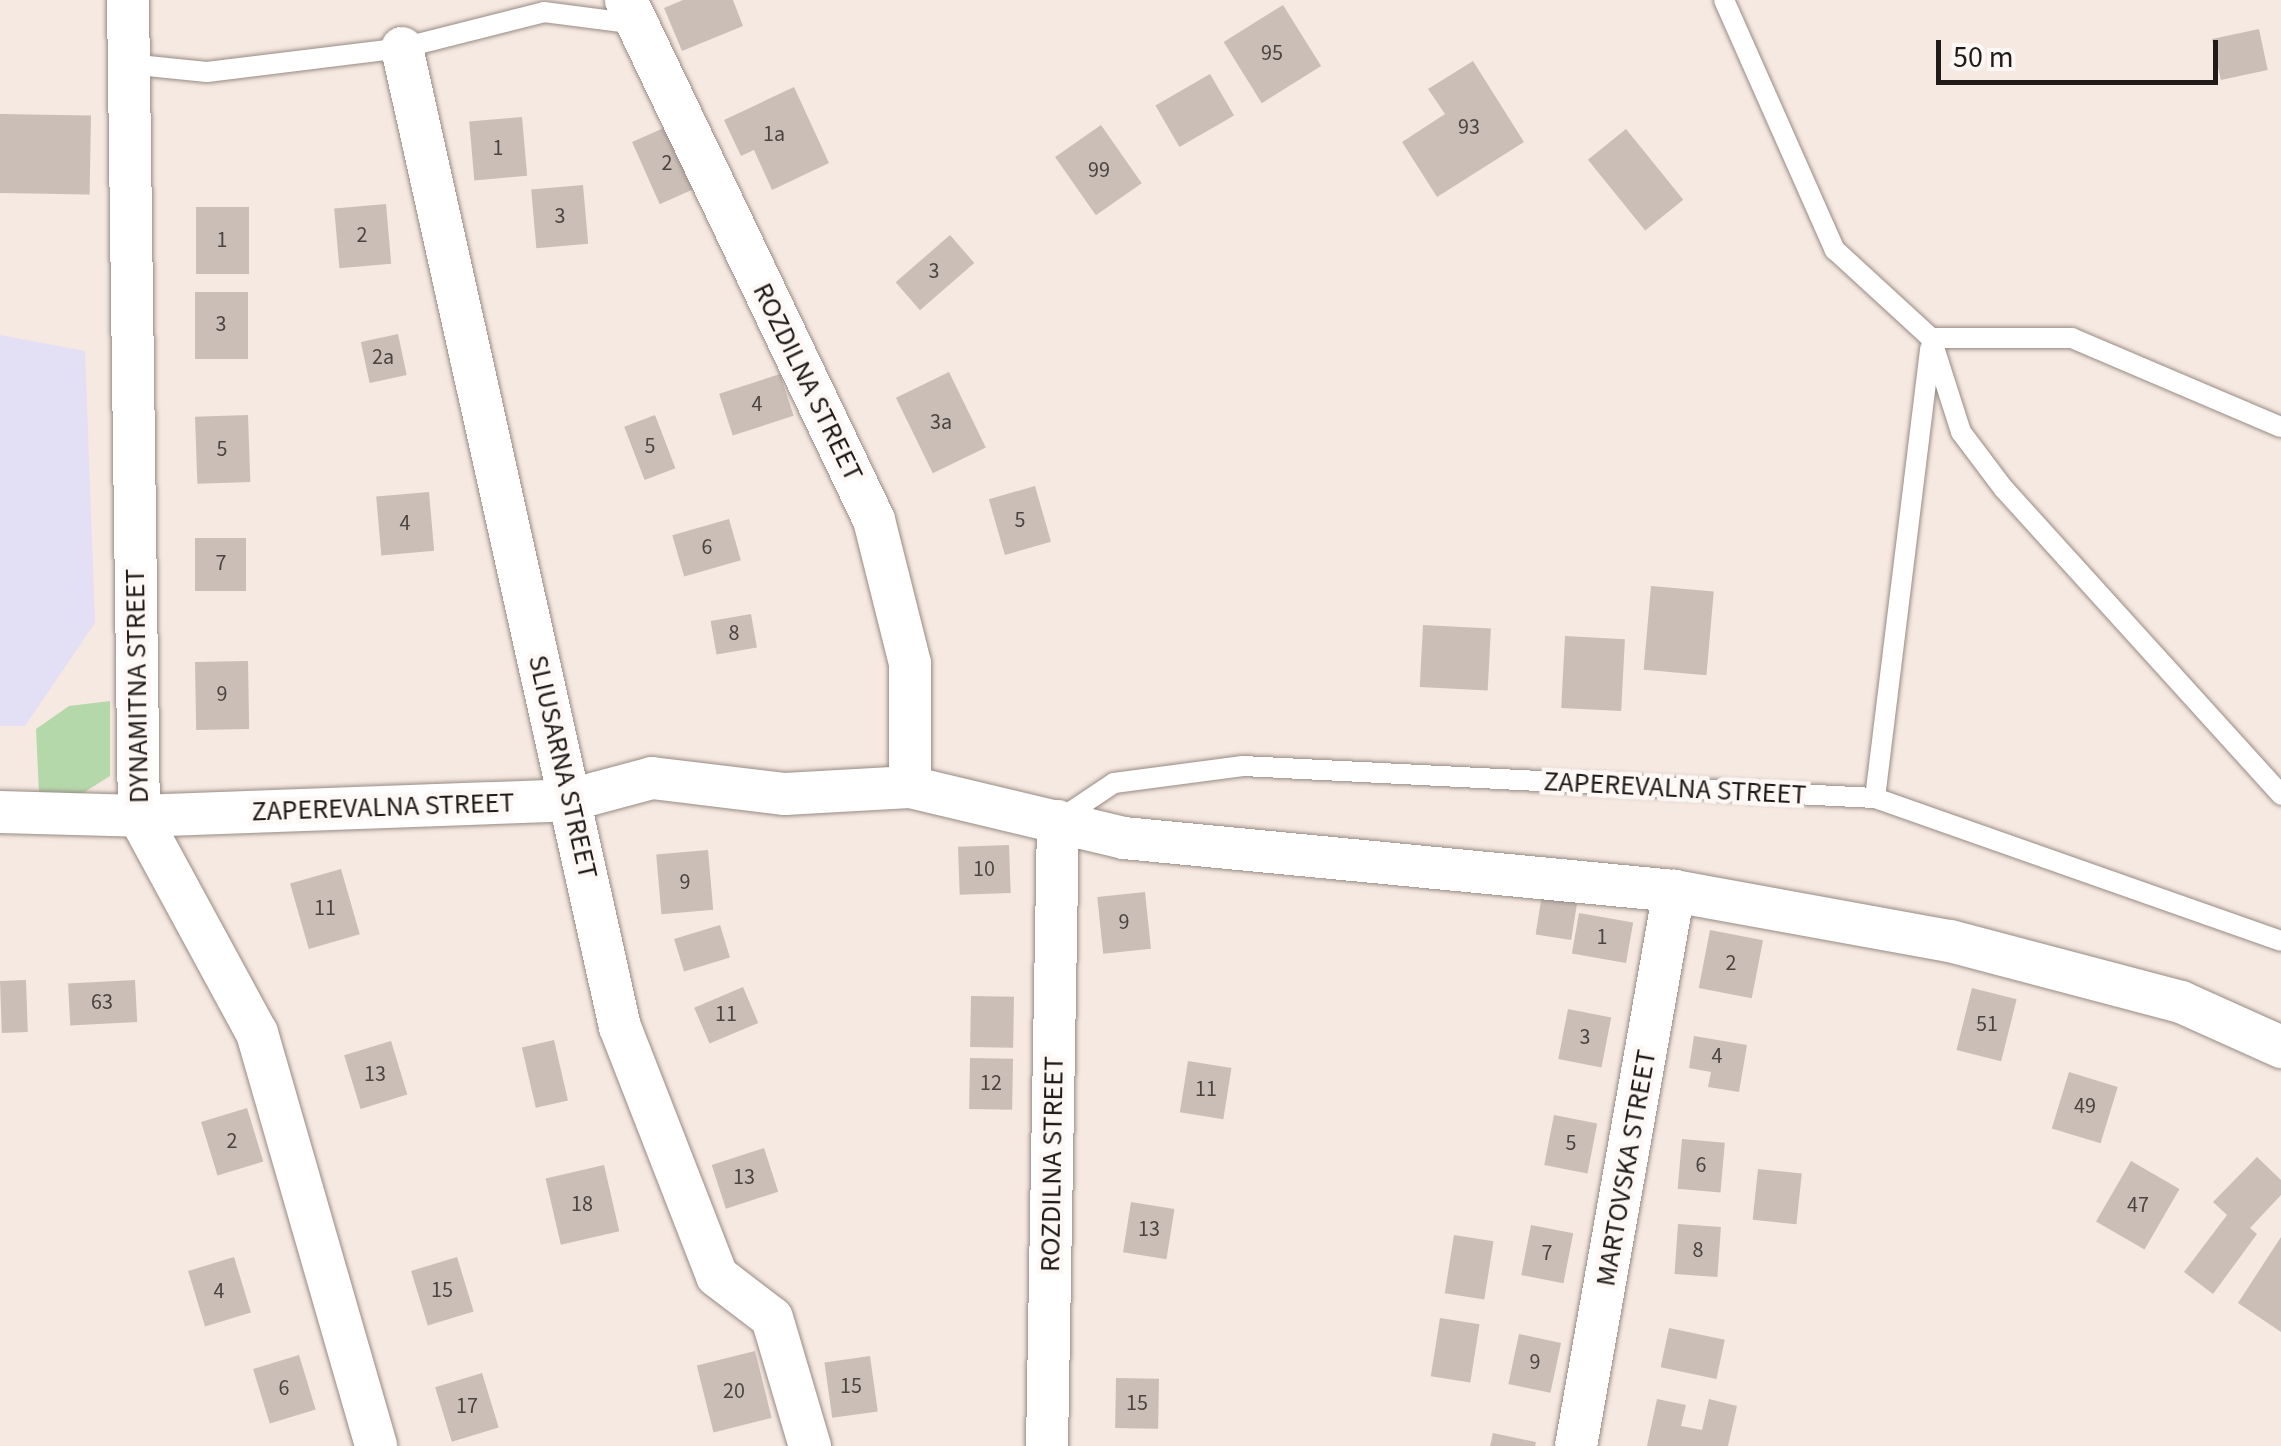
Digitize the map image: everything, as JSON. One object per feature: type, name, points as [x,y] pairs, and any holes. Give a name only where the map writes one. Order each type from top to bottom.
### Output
[{"type":"street","name":"DYNAMITNA STREET","points":[[128,0],[139,816],[258,1034],[376,1446]]},
{"type":"street","name":"ROZDILNA STREET","points":[[631,12],[874,520],[910,663],[910,786]]},
{"type":"street","name":"SLIUSARNA STREET","points":[[402,48],[620,1027],[717,1276],[772,1318],[804,1401],[810,1446]]},
{"type":"street","name":"ZAPEREVALNA STREET","points":[[0,812],[139,816],[570,800],[652,778],[784,794],[910,786],[1124,838],[1674,891],[1950,941],[2181,1002],[2281,1046]]},
{"type":"street","name":"ROZDILNA STREET","points":[[1047,1446],[1058,821]]},
{"type":"street","name":"MARTOVSKA STREET","points":[[1576,1446],[1674,891]]},
{"type":"lane","points":[[1724,0],[1835,250],[1932,338],[1961,432],[2004,489],[2281,795]]},
{"type":"lane","points":[[128,64],[207,72],[402,48],[544,12],[631,12]]},
{"type":"lane","points":[[1932,338],[2072,338],[2281,427]]},
{"type":"lane","points":[[1875,798],[1932,338]]},
{"type":"lane","name":"ZAPEREVALNA STREET","points":[[1058,821],[1114,784],[1243,766],[1875,798],[2281,941]]},
{"type":"shaded area","points":[[0,335],[85,351],[95,623],[25,726],[0,726]]},
{"type":"green space","points":[[110,701],[110,776],[69,802],[39,793],[36,729],[69,706]]},
{"type":"building","points":[[683,0],[733,0],[743,26],[682,51],[664,8]]},
{"type":"building","points":[[1283,5],[1321,66],[1262,103],[1224,42]]},
{"type":"building","points":[[2259,29],[2268,70],[2221,80],[2212,39]]},
{"type":"building","points":[[1473,61],[1524,142],[1437,197],[1402,142],[1445,114],[1428,89]]},
{"type":"building","points":[[1210,74],[1234,116],[1179,147],[1155,106]]},
{"type":"building","points":[[794,87],[829,163],[772,190],[754,150],[741,156],[724,120]]},
{"type":"building","points":[[0,114],[91,116],[90,195],[0,193]]},
{"type":"building","points":[[522,117],[527,176],[474,180],[469,122]]},
{"type":"building","points":[[675,123],[703,185],[660,204],[632,142]]},
{"type":"building","points":[[1101,125],[1142,183],[1096,215],[1055,157]]},
{"type":"building","points":[[1626,129],[1683,200],[1645,231],[1588,160]]},
{"type":"building","points":[[583,185],[588,244],[536,248],[531,190]]},
{"type":"building","points":[[386,204],[391,264],[339,268],[334,209]]},
{"type":"building","points":[[196,207],[249,207],[249,274],[196,274]]},
{"type":"building","points":[[950,235],[974,263],[920,310],[896,282]]},
{"type":"building","points":[[195,292],[248,292],[248,359],[195,359]]},
{"type":"building","points":[[398,334],[407,375],[370,383],[361,342]]},
{"type":"building","points":[[949,372],[986,447],[933,473],[896,398]]},
{"type":"building","points":[[780,374],[794,416],[733,436],[719,394]]},
{"type":"building","points":[[248,415],[250,482],[197,484],[195,417]]},
{"type":"building","points":[[655,415],[675,468],[645,480],[624,427]]},
{"type":"building","points":[[1035,486],[1051,542],[1005,555],[989,499]]},
{"type":"building","points":[[429,492],[434,551],[381,555],[376,497]]},
{"type":"building","points":[[729,519],[741,560],[684,577],[672,535]]},
{"type":"building","points":[[195,538],[246,538],[246,591],[195,591]]},
{"type":"building","points":[[1651,586],[1714,591],[1706,675],[1644,670]]},
{"type":"building","points":[[751,614],[757,647],[717,655],[711,621]]},
{"type":"building","points":[[1423,625],[1491,629],[1488,690],[1420,687]]},
{"type":"building","points":[[1565,636],[1625,639],[1621,711],[1561,708]]},
{"type":"building","points":[[248,661],[249,729],[196,730],[195,662]]},
{"type":"building","points":[[1009,845],[1011,893],[960,895],[958,847]]},
{"type":"building","points":[[708,850],[713,910],[661,914],[656,855]]},
{"type":"building","points":[[341,869],[360,934],[309,949],[290,884]]},
{"type":"building","points":[[1543,888],[1579,894],[1571,940],[1536,934]]},
{"type":"building","points":[[1145,892],[1151,949],[1103,954],[1097,897]]},
{"type":"building","points":[[1579,913],[1633,923],[1626,963],[1572,953]]},
{"type":"building","points":[[720,925],[730,958],[684,972],[674,939]]},
{"type":"building","points":[[1710,930],[1763,940],[1752,998],[1699,988]]},
{"type":"building","points":[[26,980],[28,1032],[2,1033],[0,981]]},
{"type":"building","points":[[135,980],[137,1022],[70,1025],[68,984]]},
{"type":"building","points":[[743,987],[758,1023],[709,1044],[694,1008]]},
{"type":"building","points":[[1972,988],[2017,999],[2001,1061],[1957,1050]]},
{"type":"building","points":[[971,996],[1014,997],[1013,1048],[970,1047]]},
{"type":"building","points":[[1568,1009],[1611,1017],[1601,1067],[1558,1059]]},
{"type":"building","points":[[1694,1036],[1747,1045],[1739,1092],[1708,1087],[1711,1072],[1689,1068]]},
{"type":"building","points":[[554,1040],[568,1100],[536,1108],[522,1047]]},
{"type":"building","points":[[391,1041],[407,1095],[361,1109],[344,1055]]},
{"type":"building","points":[[970,1058],[1013,1059],[1012,1110],[969,1109]]},
{"type":"building","points":[[1188,1061],[1231,1068],[1223,1119],[1180,1112]]},
{"type":"building","points":[[2069,1072],[2118,1087],[2101,1143],[2052,1128]]},
{"type":"building","points":[[247,1108],[263,1162],[217,1176],[201,1122]]},
{"type":"building","points":[[1554,1115],[1597,1123],[1587,1173],[1544,1165]]},
{"type":"building","points":[[1682,1139],[1725,1143],[1720,1193],[1678,1189]]},
{"type":"building","points":[[764,1148],[778,1192],[726,1209],[712,1165]]},
{"type":"building","points":[[2257,1157],[2281,1180],[2281,1195],[2250,1228],[2257,1234],[2213,1294],[2184,1272],[2227,1215],[2213,1202]]},
{"type":"building","points":[[2131,1161],[2179,1189],[2144,1250],[2096,1222]]},
{"type":"building","points":[[604,1165],[619,1231],[561,1245],[546,1178]]},
{"type":"building","points":[[1758,1169],[1802,1174],[1796,1224],[1753,1220]]},
{"type":"building","points":[[1131,1202],[1174,1209],[1166,1259],[1123,1252]]},
{"type":"building","points":[[1678,1224],[1721,1227],[1717,1277],[1675,1274]]},
{"type":"building","points":[[1531,1225],[1573,1233],[1563,1283],[1521,1275]]},
{"type":"building","points":[[1454,1235],[1494,1241],[1484,1300],[1445,1293]]},
{"type":"building","points":[[2281,1237],[2281,1332],[2238,1303]]},
{"type":"building","points":[[234,1257],[251,1312],[205,1326],[188,1271]]},
{"type":"building","points":[[457,1257],[474,1312],[428,1326],[411,1271]]},
{"type":"building","points":[[1440,1318],[1480,1324],[1470,1383],[1431,1376]]},
{"type":"building","points":[[1669,1328],[1725,1340],[1716,1379],[1661,1367]]},
{"type":"building","points":[[1519,1334],[1561,1343],[1550,1393],[1508,1384]]},
{"type":"building","points":[[755,1351],[772,1418],[713,1432],[697,1366]]},
{"type":"building","points":[[299,1355],[316,1410],[270,1424],[253,1369]]},
{"type":"building","points":[[870,1356],[878,1411],[832,1418],[824,1362]]},
{"type":"building","points":[[482,1373],[499,1428],[452,1442],[435,1387]]},
{"type":"building","points":[[1116,1378],[1159,1379],[1158,1429],[1115,1428]]},
{"type":"building","points":[[1657,1399],[1686,1405],[1681,1426],[1702,1430],[1709,1399],[1737,1406],[1728,1446],[1647,1446]]},
{"type":"building","points":[[1493,1433],[1536,1442],[1535,1446],[1490,1446]]}]
